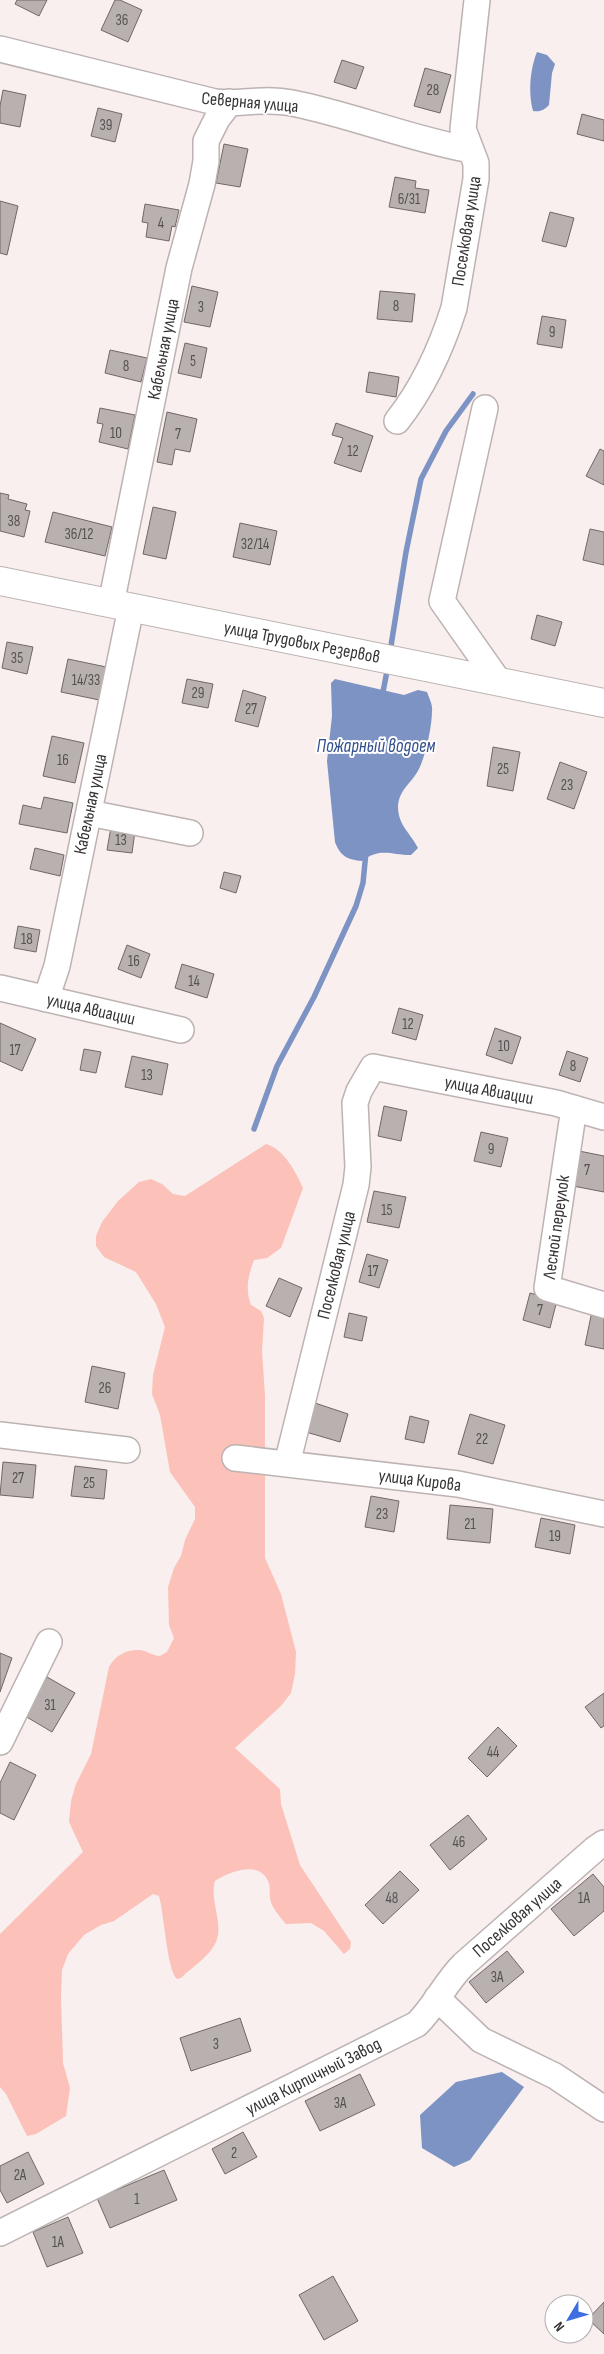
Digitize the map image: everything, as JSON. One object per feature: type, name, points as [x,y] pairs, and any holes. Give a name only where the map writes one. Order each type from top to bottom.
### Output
[{"type":"main road","name":"улица Трудовых Резервов","points":[[0,581],[604,703]]},
{"type":"street","name":"Поселковая улица","points":[[397,422],[422,387],[448,328],[454,308],[476,179],[476,163],[463,129],[477,0]]},
{"type":"street","name":"Северная улица","points":[[0,49],[197,98],[230,102],[261,99],[294,104],[441,144],[471,150]]},
{"type":"street","name":"Кабельная улица","points":[[46,999],[57,966],[89,813],[121,606],[179,268],[202,184],[206,161],[206,141],[217,119],[230,102]]},
{"type":"street","points":[[485,408],[442,602],[498,682]]},
{"type":"street","points":[[89,813],[190,833]]},
{"type":"street","name":"улица Авиации","points":[[0,988],[181,1030]]},
{"type":"street","name":"Поселковая улица","points":[[287,1464],[356,1186],[358,1167],[355,1103],[359,1091],[373,1067]]},
{"type":"street","name":"улица Авиации","points":[[373,1067],[574,1108],[604,1117]]},
{"type":"street","name":"Лесной переулок","points":[[574,1108],[547,1288],[604,1305]]},
{"type":"street","points":[[0,1435],[127,1450]]},
{"type":"street","name":"улица Кирова","points":[[234,1458],[458,1484],[604,1514]]},
{"type":"street","points":[[0,1742],[49,1642]]},
{"type":"street","name":"Поселковая улица","points":[[436,1998],[463,1965],[604,1843]]},
{"type":"street","points":[[436,1998],[481,2040],[555,2076],[604,2109]]},
{"type":"street","name":"улица Кирпичный Завод","points":[[0,2233],[417,2024],[430,2010],[436,1998]]},
{"type":"shaded area","points":[[266,1144],[284,1156],[293,1168],[303,1188],[281,1248],[267,1258],[254,1260],[248,1288],[251,1305],[261,1311],[264,1318],[262,1351],[265,1396],[265,1558],[281,1594],[296,1652],[295,1674],[291,1693],[281,1706],[235,1748],[280,1789],[281,1804],[300,1865],[351,1942],[350,1949],[344,1954],[324,1931],[311,1923],[286,1924],[272,1905],[267,1879],[257,1870],[242,1870],[228,1874],[215,1881],[214,1896],[218,1919],[216,1942],[205,1957],[181,1978],[177,1979],[168,1954],[159,1896],[153,1894],[114,1921],[101,1925],[84,1935],[68,1954],[62,1970],[61,1997],[63,2063],[70,2088],[66,2116],[36,2134],[27,2136],[6,2094],[0,2087],[0,1934],[83,1852],[69,1822],[71,1801],[76,1784],[91,1754],[109,1667],[118,1656],[131,1651],[140,1650],[160,1656],[167,1652],[174,1638],[169,1625],[168,1587],[174,1568],[181,1556],[185,1540],[195,1519],[195,1507],[170,1472],[160,1415],[152,1394],[153,1375],[165,1327],[156,1304],[136,1272],[104,1257],[96,1246],[96,1236],[102,1222],[118,1201],[139,1182],[151,1179],[162,1184],[173,1194],[185,1196]]},
{"type":"water","points":[[537,52],[547,55],[555,64],[552,73],[549,105],[542,110],[533,111],[530,81]]},
{"type":"water","name":"Пожарный водоем","points":[[335,679],[404,695],[418,690],[427,692],[432,709],[427,744],[419,768],[402,793],[398,807],[402,824],[418,848],[411,855],[380,853],[374,854],[362,861],[345,856],[337,847],[327,761],[332,716],[331,683]]},
{"type":"water","points":[[502,2072],[524,2087],[470,2160],[454,2167],[422,2148],[420,2115],[456,2082]]},
{"type":"building","points":[[17,0],[47,0],[39,16],[15,4]]},
{"type":"building","points":[[115,0],[120,0],[142,10],[128,42],[101,30]]},
{"type":"building","points":[[342,60],[364,67],[356,89],[334,82]]},
{"type":"building","points":[[425,68],[451,75],[440,113],[414,106]]},
{"type":"building","points":[[3,90],[26,95],[20,127],[0,123],[0,106]]},
{"type":"building","points":[[98,108],[122,114],[115,142],[91,136]]},
{"type":"building","points":[[582,114],[604,120],[604,141],[577,134]]},
{"type":"building","points":[[224,144],[248,149],[240,187],[216,183]]},
{"type":"building","points":[[395,177],[416,181],[415,188],[429,190],[425,213],[389,207]]},
{"type":"building","points":[[0,201],[18,206],[7,255],[0,253]]},
{"type":"building","points":[[145,204],[179,210],[175,227],[172,226],[169,241],[146,237],[148,223],[142,222]]},
{"type":"building","points":[[550,212],[574,218],[566,247],[542,241]]},
{"type":"building","points":[[192,286],[218,292],[210,327],[184,322]]},
{"type":"building","points":[[380,291],[415,294],[412,322],[377,319]]},
{"type":"building","points":[[542,316],[566,320],[562,348],[537,344]]},
{"type":"building","points":[[185,343],[207,348],[201,378],[178,373]]},
{"type":"building","points":[[110,350],[147,358],[141,382],[105,373]]},
{"type":"building","points":[[369,372],[399,377],[396,397],[366,392]]},
{"type":"building","points":[[100,408],[135,415],[128,449],[99,442],[103,424],[97,423]]},
{"type":"building","points":[[167,412],[197,419],[190,452],[175,449],[172,465],[157,462]]},
{"type":"building","points":[[336,423],[373,436],[361,472],[334,463],[343,438],[332,435]]},
{"type":"building","points":[[600,449],[604,451],[604,485],[586,476]]},
{"type":"building","points":[[0,493],[9,495],[8,499],[27,504],[25,510],[30,511],[24,537],[0,531]]},
{"type":"building","points":[[153,507],[176,512],[166,559],[143,554]]},
{"type":"building","points":[[53,512],[112,527],[105,556],[45,542]]},
{"type":"building","points":[[240,523],[277,531],[270,565],[233,557]]},
{"type":"building","points":[[590,529],[604,532],[604,565],[583,560]]},
{"type":"building","points":[[537,615],[562,622],[555,646],[531,639]]},
{"type":"building","points":[[7,642],[33,647],[27,674],[2,668]]},
{"type":"building","points":[[68,659],[111,668],[104,701],[61,692]]},
{"type":"building","points":[[187,679],[213,684],[208,708],[182,703]]},
{"type":"building","points":[[243,690],[266,697],[258,727],[235,721]]},
{"type":"building","points":[[52,736],[84,743],[75,783],[43,776]]},
{"type":"building","points":[[493,747],[520,752],[513,791],[487,786]]},
{"type":"building","points":[[560,762],[587,772],[574,809],[547,799]]},
{"type":"building","points":[[44,797],[73,803],[67,833],[19,824],[23,805],[41,809]]},
{"type":"building","points":[[111,827],[135,831],[132,853],[107,850]]},
{"type":"building","points":[[35,848],[64,855],[60,876],[30,869]]},
{"type":"building","points":[[224,872],[241,876],[236,893],[220,888]]},
{"type":"building","points":[[18,926],[40,930],[36,952],[14,948]]},
{"type":"building","points":[[127,945],[150,954],[141,978],[118,969]]},
{"type":"building","points":[[182,964],[214,974],[207,998],[175,988]]},
{"type":"building","points":[[399,1008],[423,1015],[416,1040],[392,1033]]},
{"type":"building","points":[[0,1023],[36,1039],[22,1071],[0,1061]]},
{"type":"building","points":[[495,1028],[521,1037],[512,1064],[486,1055]]},
{"type":"building","points":[[84,1049],[101,1052],[96,1073],[80,1070]]},
{"type":"building","points":[[567,1051],[588,1058],[580,1082],[559,1075]]},
{"type":"building","points":[[132,1056],[168,1064],[162,1095],[125,1087]]},
{"type":"building","points":[[384,1106],[407,1111],[401,1141],[378,1136]]},
{"type":"building","points":[[481,1132],[508,1138],[501,1167],[474,1161]]},
{"type":"building","points":[[574,1150],[604,1156],[604,1192],[568,1185]]},
{"type":"building","points":[[374,1191],[406,1197],[399,1228],[367,1222]]},
{"type":"building","points":[[367,1254],[388,1260],[379,1288],[359,1282]]},
{"type":"building","points":[[279,1278],[302,1288],[290,1317],[266,1306]]},
{"type":"building","points":[[530,1293],[557,1300],[550,1328],[523,1320]]},
{"type":"building","points":[[592,1311],[604,1313],[604,1349],[585,1345]]},
{"type":"building","points":[[349,1313],[367,1317],[362,1341],[344,1337]]},
{"type":"building","points":[[92,1366],[125,1373],[118,1409],[85,1402]]},
{"type":"building","points":[[315,1403],[348,1414],[340,1442],[306,1432]]},
{"type":"building","points":[[470,1414],[505,1425],[493,1464],[458,1454]]},
{"type":"building","points":[[410,1416],[429,1421],[424,1443],[405,1439]]},
{"type":"building","points":[[3,1462],[36,1465],[33,1498],[0,1495]]},
{"type":"building","points":[[75,1466],[107,1470],[104,1499],[71,1496]]},
{"type":"building","points":[[371,1496],[399,1501],[394,1532],[365,1527]]},
{"type":"building","points":[[450,1505],[493,1509],[490,1543],[447,1539]]},
{"type":"building","points":[[541,1518],[575,1525],[570,1554],[535,1547]]},
{"type":"building","points":[[0,1653],[12,1658],[0,1692]]},
{"type":"building","points":[[47,1677],[75,1693],[52,1732],[25,1716]]},
{"type":"building","points":[[604,1693],[604,1726],[601,1728],[585,1707]]},
{"type":"building","points":[[498,1727],[517,1746],[487,1777],[468,1758]]},
{"type":"building","points":[[10,1762],[36,1775],[14,1820],[0,1813],[0,1783]]},
{"type":"building","points":[[468,1815],[487,1839],[450,1870],[430,1845]]},
{"type":"building","points":[[400,1871],[419,1890],[383,1924],[365,1905]]},
{"type":"building","points":[[593,1874],[604,1887],[604,1911],[574,1936],[551,1909]]},
{"type":"building","points":[[507,1951],[524,1972],[486,2003],[469,1982]]},
{"type":"building","points":[[240,2018],[251,2051],[191,2071],[180,2038]]},
{"type":"building","points":[[360,2074],[375,2105],[320,2131],[305,2101]]},
{"type":"building","points":[[243,2132],[257,2157],[225,2174],[212,2149]]},
{"type":"building","points":[[28,2152],[44,2184],[7,2203],[0,2190],[0,2166]]},
{"type":"building","points":[[164,2170],[177,2200],[110,2228],[97,2198]]},
{"type":"building","points":[[68,2217],[83,2253],[47,2267],[33,2232]]},
{"type":"building","points":[[333,2276],[358,2321],[324,2340],[299,2295]]},
{"type":"building","points":[[604,2302],[604,2334],[594,2325],[594,2313]]},
{"type":"waterway","points":[[390,652],[406,552],[421,479],[446,431],[473,394]]},
{"type":"waterway","points":[[382,697],[388,666]]},
{"type":"waterway","points":[[254,1129],[277,1066],[314,997],[356,906],[363,883],[366,852]]}]
